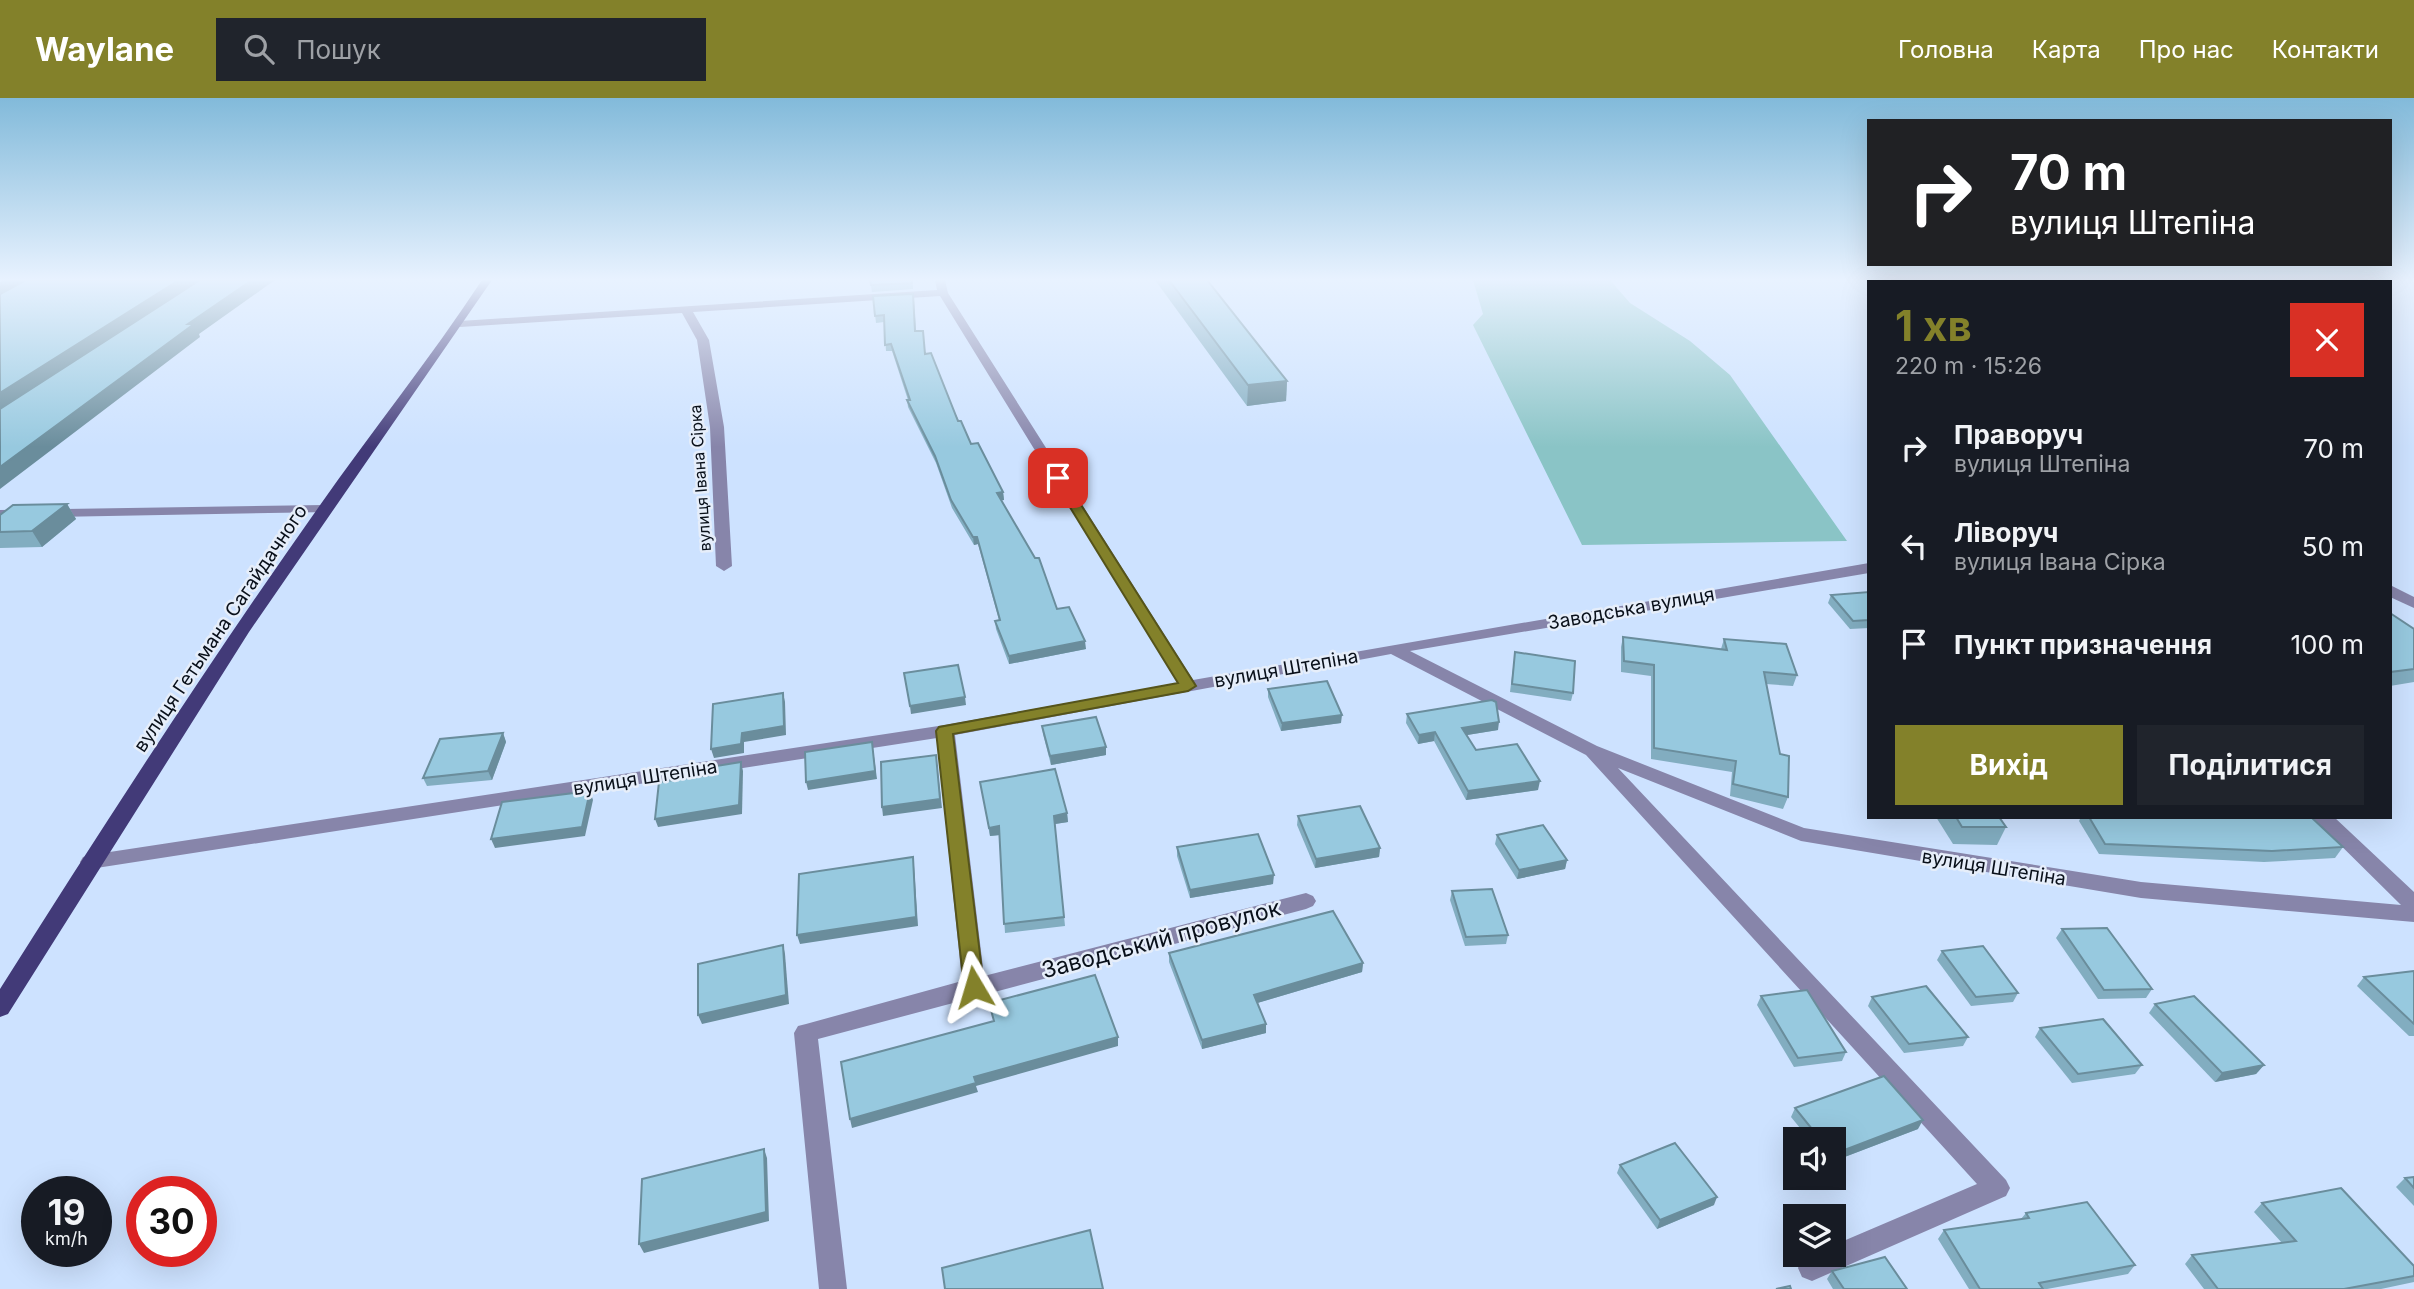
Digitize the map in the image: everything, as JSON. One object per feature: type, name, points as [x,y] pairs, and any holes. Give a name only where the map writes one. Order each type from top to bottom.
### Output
[{"type":"main road","name":"вулиця Гетьмана Сагайдачного","points":[[0,1008],[90,862],[324,509],[451,336]]},
{"type":"street","name":"вулиця Івана Сірка","points":[[700,336],[717,427],[724,566]]},
{"type":"street","points":[[972,336],[1188,686]]},
{"type":"street","points":[[0,514],[324,509]]},
{"type":"street","name":"Заводська вулиця","points":[[1393,649],[1867,568]]},
{"type":"street","points":[[2392,591],[2414,603]]},
{"type":"street","name":"вулиця Штепіна","points":[[90,862],[944,731],[1393,649],[1590,750],[1801,834],[2141,890],[2414,914]]},
{"type":"street","points":[[944,731],[974,987]]},
{"type":"street","name":"вулиця Штепіна","points":[[1590,750],[1997,1188],[1812,1268]]},
{"type":"street","points":[[2324,819],[2414,905]]},
{"type":"street","name":"Заводський провулок","points":[[833,1289],[806,1033],[1306,901]]},
{"type":"shaded area","points":[[1478,336],[1681,336],[1730,375],[1847,541],[1582,545]]},
{"type":"building","points":[[0,336],[91,336],[0,393]]},
{"type":"building","points":[[114,336],[178,336],[0,467],[0,409]]},
{"type":"building","points":[[885,336],[923,336],[925,354],[931,353],[958,421],[961,421],[971,444],[978,443],[1003,492],[997,493],[1035,558],[1039,558],[1057,609],[1069,607],[1085,641],[1009,656],[995,621],[1000,620],[977,537],[973,537],[951,500],[935,456],[907,400],[910,400],[891,344],[885,345]]},
{"type":"building","points":[[1211,336],[1251,336],[1287,381],[1248,385]]},
{"type":"building","points":[[67,504],[32,531],[0,532],[0,515],[13,505]]},
{"type":"building","points":[[1867,592],[1867,620],[1853,621],[1831,595]]},
{"type":"building","points":[[2392,614],[2414,629],[2414,669],[2392,672]]},
{"type":"building","points":[[1623,637],[1727,650],[1724,639],[1786,644],[1797,675],[1764,672],[1780,754],[1789,756],[1788,797],[1733,784],[1736,761],[1654,748],[1654,665],[1624,661]]},
{"type":"building","points":[[1515,652],[1575,661],[1573,693],[1512,684]]},
{"type":"building","points":[[958,665],[965,697],[910,706],[904,673]]},
{"type":"building","points":[[1327,681],[1342,715],[1282,723],[1268,689]]},
{"type":"building","points":[[783,693],[784,726],[742,733],[741,744],[711,749],[713,704]]},
{"type":"building","points":[[1492,700],[1496,702],[1499,722],[1462,728],[1476,750],[1517,744],[1540,781],[1468,791],[1435,732],[1419,735],[1407,714]]},
{"type":"building","points":[[1096,717],[1106,747],[1050,756],[1042,726]]},
{"type":"building","points":[[503,733],[488,771],[423,778],[440,739]]},
{"type":"building","points":[[872,742],[875,771],[806,782],[805,752]]},
{"type":"building","points":[[936,755],[940,799],[882,807],[881,762]]},
{"type":"building","points":[[741,762],[739,805],[655,819],[659,782],[710,775],[710,767]]},
{"type":"building","points":[[1055,769],[1067,813],[1054,816],[1064,917],[1004,924],[999,826],[989,828],[980,782]]},
{"type":"building","points":[[590,791],[582,827],[491,839],[502,802]]},
{"type":"building","points":[[1360,806],[1380,848],[1316,859],[1298,816]]},
{"type":"building","points":[[1957,819],[2000,819],[2006,827],[1962,827]]},
{"type":"building","points":[[2090,819],[2313,819],[2343,847],[2272,851],[2105,844]]},
{"type":"building","points":[[1543,825],[1567,860],[1519,870],[1497,835]]},
{"type":"building","points":[[1258,834],[1274,875],[1190,890],[1177,847]]},
{"type":"building","points":[[913,857],[916,917],[797,935],[799,874]]},
{"type":"building","points":[[1492,889],[1508,935],[1466,937],[1452,891]]},
{"type":"building","points":[[1333,911],[1363,963],[1254,995],[1266,1024],[1202,1040],[1169,953]]},
{"type":"building","points":[[2107,928],[2152,989],[2104,990],[2062,929]]},
{"type":"building","points":[[783,945],[786,995],[698,1015],[698,964]]},
{"type":"building","points":[[1983,946],[2018,993],[1976,997],[1942,951]]},
{"type":"building","points":[[2414,971],[2414,1024],[2364,977]]},
{"type":"building","points":[[1095,975],[1118,1037],[974,1077],[976,1083],[850,1119],[841,1062],[994,1021],[989,1003]]},
{"type":"building","points":[[1926,986],[1968,1037],[1909,1044],[1872,997]]},
{"type":"building","points":[[1807,990],[1846,1052],[1798,1058],[1761,996]]},
{"type":"building","points":[[2194,996],[2264,1065],[2222,1073],[2155,1004]]},
{"type":"building","points":[[2103,1019],[2142,1065],[2078,1074],[2040,1028]]},
{"type":"building","points":[[1884,1076],[1923,1120],[1846,1149],[1846,1127],[1810,1127],[1795,1108]]},
{"type":"building","points":[[1675,1143],[1717,1197],[1660,1220],[1620,1165]]},
{"type":"building","points":[[764,1149],[766,1212],[639,1244],[642,1179]]},
{"type":"building","points":[[2414,1177],[2414,1188],[2405,1178]]},
{"type":"building","points":[[2341,1188],[2414,1266],[2414,1276],[2344,1289],[2218,1289],[2192,1255],[2296,1241],[2262,1203]]},
{"type":"building","points":[[2087,1202],[2135,1265],[2039,1283],[2043,1289],[1980,1289],[1944,1230],[2029,1218],[2026,1213]]},
{"type":"building","points":[[1090,1230],[1103,1289],[945,1289],[942,1268]]},
{"type":"building","points":[[1885,1257],[1907,1289],[1844,1289],[1832,1271]]},
{"type":"route","points":[[974,987],[944,731],[1188,686],[1058,478]]}]
